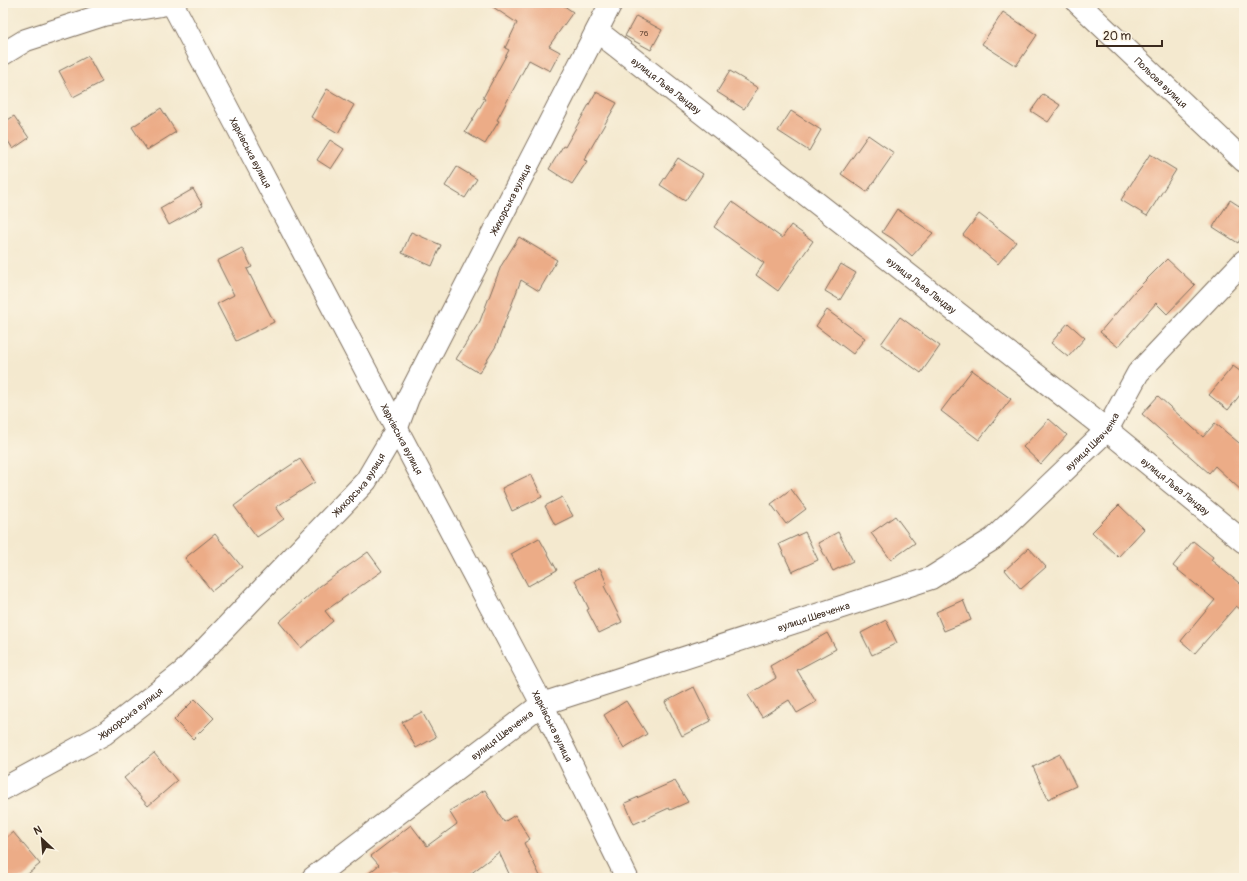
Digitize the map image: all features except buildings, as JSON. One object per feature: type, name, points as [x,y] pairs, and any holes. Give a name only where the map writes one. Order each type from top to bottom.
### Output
[{"type":"street","points":[[3,54],[26,40],[103,15],[172,3]]},
{"type":"street","name":"Харківська вулиця","points":[[172,3],[396,430],[542,704],[627,878]]},
{"type":"street","name":"Жихорська вулиця","points":[[3,789],[104,734],[183,672],[366,481],[396,430],[408,398],[611,3]]},
{"type":"street","name":"Польова вулиця","points":[[1078,3],[1244,162]]},
{"type":"street","name":"вулиця Льва Ландау","points":[[597,31],[1107,430],[1244,542]]},
{"type":"street","name":"вулиця Шевченка","points":[[313,878],[542,704],[931,578],[993,539],[1107,430],[1138,373],[1244,261]]}]
